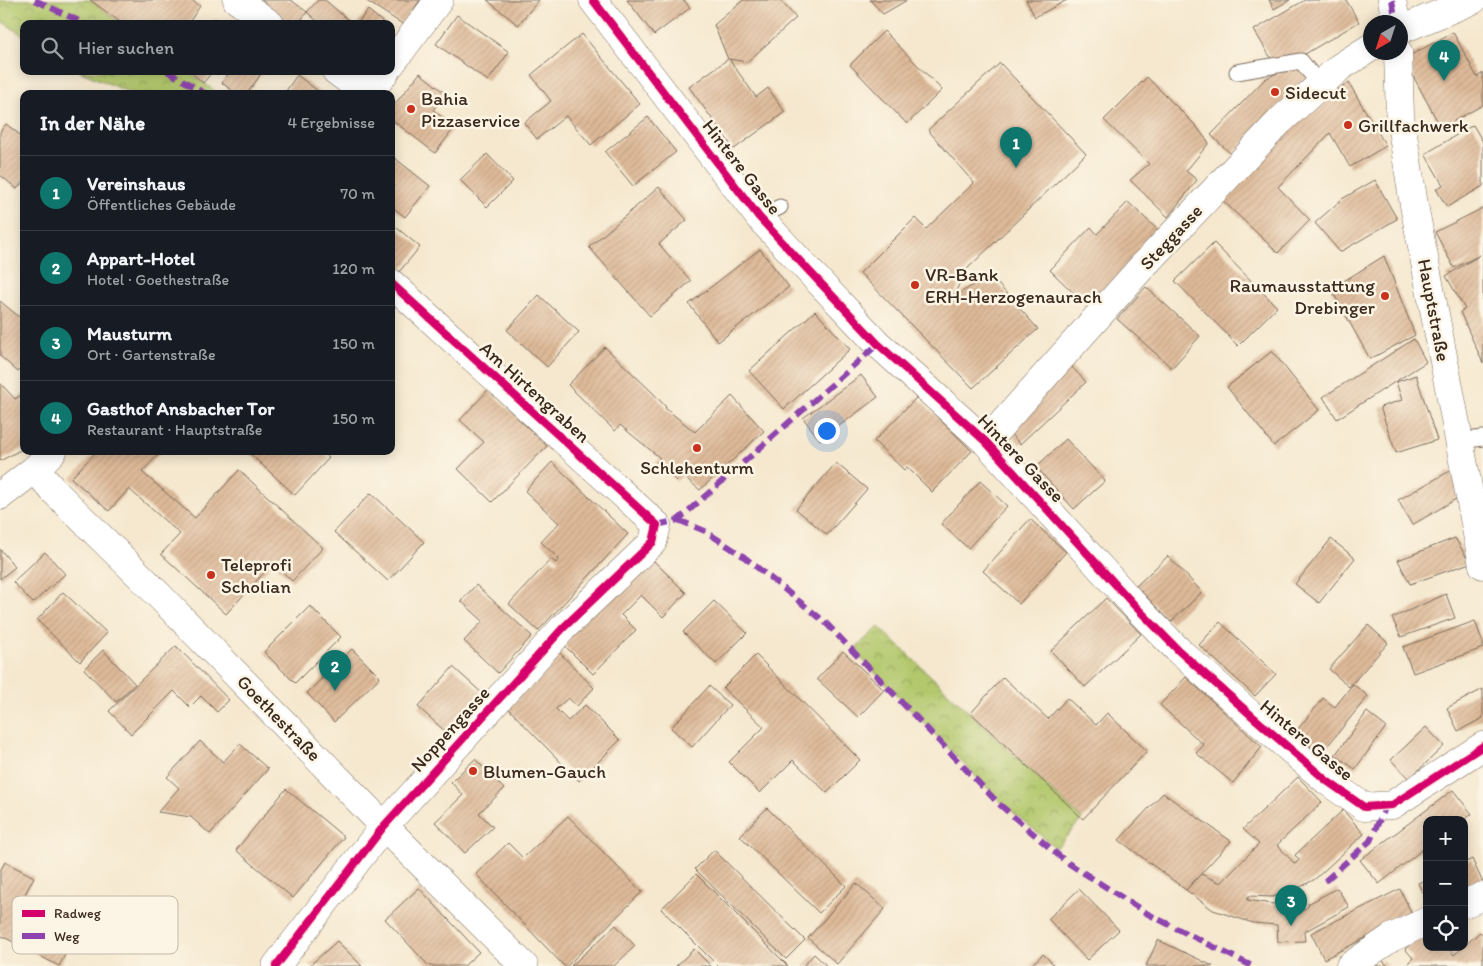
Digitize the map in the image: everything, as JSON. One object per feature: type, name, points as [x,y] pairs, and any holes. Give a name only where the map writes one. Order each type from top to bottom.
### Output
[{"type":"street","points":[[237,0],[264,20]]},
{"type":"street","points":[[395,59],[439,0]]},
{"type":"street","name":"Hintere Gasse","points":[[593,0],[878,344],[986,442],[1179,651],[1327,781],[1364,807],[1392,805],[1483,746]]},
{"type":"street","points":[[1392,0],[1395,15]]},
{"type":"street","points":[[1408,27],[1473,0]]},
{"type":"street","name":"Steggasse","points":[[986,442],[1141,268],[1280,121],[1340,67],[1363,52]]},
{"type":"street","name":"Hauptstraße","points":[[1398,60],[1400,116],[1411,186],[1471,439],[1483,565]]},
{"type":"street","points":[[342,75],[362,90]]},
{"type":"street","points":[[371,90],[383,75]]},
{"type":"street","name":"Am Hirtengraben","points":[[395,287],[657,525]]},
{"type":"street","points":[[0,496],[44,460]]},
{"type":"street","name":"Goethestraße","points":[[44,460],[52,490],[142,578],[384,826],[524,966]]},
{"type":"street","name":"Noppengasse","points":[[276,966],[384,826],[563,628],[653,542],[657,525]]},
{"type":"street","points":[[1468,902],[1483,896]]},
{"type":"street","points":[[1350,966],[1390,938],[1423,923]]},
{"type":"lane","points":[[1237,72],[1301,61],[1320,85]]},
{"type":"green space","points":[[0,0],[90,0],[117,20],[20,20],[20,33],[0,20]]},
{"type":"green space","points":[[88,75],[193,75],[213,90],[124,90]]},
{"type":"green space","points":[[879,627],[1082,819],[1056,848],[1001,802],[853,650]]},
{"type":"building","points":[[90,0],[191,0],[200,6],[191,20],[118,20]]},
{"type":"building","points":[[259,0],[291,0],[307,12],[301,20],[282,20],[258,2]]},
{"type":"building","points":[[318,0],[325,0],[348,20],[316,20],[307,12]]},
{"type":"building","points":[[365,0],[420,0],[404,25]]},
{"type":"building","points":[[487,0],[539,0],[518,25]]},
{"type":"building","points":[[627,0],[684,0],[690,8],[654,35]]},
{"type":"building","points":[[743,0],[780,0],[796,18],[747,62],[729,59],[756,97],[768,88],[785,112],[734,149],[689,87],[728,59],[714,25]]},
{"type":"building","points":[[870,0],[907,0],[883,14]]},
{"type":"building","points":[[1026,0],[1067,0],[1035,17]]},
{"type":"building","points":[[1269,0],[1290,0],[1274,9]]},
{"type":"building","points":[[1305,0],[1346,0],[1359,22],[1278,70],[1254,30]]},
{"type":"building","points":[[368,10],[380,20],[360,20]]},
{"type":"building","points":[[457,15],[509,52],[488,81],[436,44]]},
{"type":"building","points":[[884,31],[942,90],[907,124],[850,65]]},
{"type":"building","points":[[1453,32],[1477,77],[1483,73],[1483,105],[1441,128],[1405,60],[1408,60],[1408,57]]},
{"type":"building","points":[[582,34],[640,104],[591,145],[566,116],[537,139],[524,123],[551,101],[531,75]]},
{"type":"building","points":[[1000,63],[1086,154],[966,270],[953,297],[990,275],[1038,329],[973,388],[860,273],[915,218],[926,229],[974,183],[928,130]]},
{"type":"building","points":[[1296,64],[1308,76],[1232,155],[1211,135],[1265,79]]},
{"type":"building","points":[[420,73],[446,94],[433,110],[455,127],[435,153],[395,122],[395,104]]},
{"type":"building","points":[[194,75],[210,75],[203,83]]},
{"type":"building","points":[[227,75],[260,75],[250,90],[232,90],[222,83]]},
{"type":"building","points":[[297,75],[317,90],[287,90]]},
{"type":"building","points":[[1147,77],[1196,126],[1209,143],[1186,171],[1197,180],[1168,217],[1130,180],[1149,164],[1104,120]]},
{"type":"building","points":[[1349,83],[1386,146],[1350,167],[1330,133],[1278,187],[1310,220],[1278,253],[1222,200],[1313,104]]},
{"type":"building","points":[[648,117],[676,152],[633,186],[605,152]]},
{"type":"building","points":[[6,124],[20,135],[20,186],[17,189],[0,175],[0,132]]},
{"type":"building","points":[[1473,125],[1483,142],[1483,186],[1447,207],[1436,189],[1443,185],[1425,154]]},
{"type":"building","points":[[487,154],[513,181],[487,207],[460,180]]},
{"type":"building","points":[[395,158],[430,186],[405,217],[395,209]]},
{"type":"building","points":[[1375,180],[1397,219],[1340,252],[1315,223],[1342,199]]},
{"type":"building","points":[[659,187],[687,220],[659,244],[691,281],[650,316],[589,247]]},
{"type":"building","points":[[1128,202],[1159,231],[1092,311],[1050,270],[1091,227],[1097,234]]},
{"type":"building","points":[[1483,208],[1483,363],[1460,312],[1465,309],[1446,276],[1480,255],[1454,268],[1435,232]]},
{"type":"building","points":[[395,226],[420,247],[398,273],[395,270]]},
{"type":"building","points":[[1214,243],[1277,307],[1238,346],[1175,281]]},
{"type":"building","points":[[760,249],[789,287],[718,342],[689,304]]},
{"type":"building","points":[[1384,256],[1415,335],[1370,359],[1331,289]]},
{"type":"building","points":[[1146,287],[1200,336],[1172,368],[1117,319]]},
{"type":"building","points":[[539,295],[579,332],[547,367],[507,330]]},
{"type":"building","points":[[0,301],[20,318],[20,370],[18,372],[0,356]]},
{"type":"building","points":[[815,311],[850,349],[784,409],[749,371]]},
{"type":"building","points":[[1414,339],[1426,362],[1337,419],[1323,397]]},
{"type":"building","points":[[605,347],[653,393],[665,408],[695,432],[732,396],[764,431],[700,490],[682,475],[677,481],[655,464],[660,458],[620,425],[615,431],[568,385]]},
{"type":"building","points":[[1272,351],[1319,410],[1274,446],[1227,387]]},
{"type":"building","points":[[1071,366],[1086,382],[1020,444],[1005,428]]},
{"type":"building","points":[[861,375],[878,397],[820,440],[803,418]]},
{"type":"building","points":[[1416,375],[1437,440],[1396,453],[1380,407],[1402,400],[1396,382]]},
{"type":"building","points":[[0,383],[15,399],[20,396],[20,450],[0,461]]},
{"type":"building","points":[[488,390],[547,446],[492,502],[458,469],[484,442],[460,420]]},
{"type":"building","points":[[917,397],[972,451],[932,492],[907,467],[904,470],[874,441]]},
{"type":"building","points":[[1066,439],[1105,481],[1074,509],[1036,467]]},
{"type":"building","points":[[93,455],[158,455],[142,472],[195,518],[239,470],[323,548],[292,581],[273,563],[226,614],[161,554],[180,534],[129,489],[109,511],[71,478]]},
{"type":"building","points":[[251,455],[326,455],[329,458],[295,495]]},
{"type":"building","points":[[552,462],[628,534],[538,631],[509,604],[551,559],[556,563],[559,559],[541,542],[559,523],[525,491]]},
{"type":"building","points":[[836,463],[867,489],[827,535],[796,509]]},
{"type":"building","points":[[1450,471],[1463,495],[1412,525],[1398,500]]},
{"type":"building","points":[[980,481],[1007,506],[968,548],[941,524]]},
{"type":"building","points":[[371,493],[424,542],[388,581],[334,532]]},
{"type":"building","points":[[1030,519],[1066,552],[1019,604],[983,571]]},
{"type":"building","points":[[1455,538],[1470,563],[1410,584],[1398,560]]},
{"type":"building","points":[[1331,539],[1355,558],[1319,603],[1295,584]]},
{"type":"building","points":[[0,549],[15,567],[0,579]]},
{"type":"building","points":[[45,552],[65,574],[33,603],[13,582]]},
{"type":"building","points":[[649,556],[686,593],[663,617],[641,595],[621,615],[636,630],[593,674],[562,643]]},
{"type":"building","points":[[1168,556],[1202,592],[1171,622],[1136,586]]},
{"type":"building","points":[[476,585],[532,636],[498,673],[464,641],[483,621],[461,601]]},
{"type":"building","points":[[63,592],[107,633],[80,662],[37,620]]},
{"type":"building","points":[[1446,594],[1455,618],[1401,637],[1392,618]]},
{"type":"building","points":[[1106,598],[1141,634],[1085,687],[1051,651]]},
{"type":"building","points":[[714,601],[747,633],[716,664],[683,632]]},
{"type":"building","points":[[310,606],[341,637],[295,683],[264,652]]},
{"type":"building","points":[[1475,621],[1483,648],[1413,673],[1403,647]]},
{"type":"building","points":[[1220,622],[1276,674],[1255,696],[1199,645]]},
{"type":"building","points":[[1368,625],[1388,643],[1349,687],[1329,669]]},
{"type":"building","points":[[176,646],[229,700],[217,712],[201,696],[190,707],[174,691],[131,734],[109,711]]},
{"type":"building","points":[[555,648],[594,688],[577,706],[568,698],[556,709],[568,721],[585,705],[620,740],[579,781],[501,701]]},
{"type":"building","points":[[352,649],[380,677],[334,722],[307,693]]},
{"type":"building","points":[[103,650],[135,684],[116,702],[84,669]]},
{"type":"building","points":[[843,651],[884,690],[858,717],[817,679]]},
{"type":"building","points":[[756,655],[860,760],[827,793],[793,760],[760,793],[729,762],[764,727],[723,688]]},
{"type":"building","points":[[453,667],[483,694],[447,733],[418,707]]},
{"type":"building","points":[[1003,677],[1048,719],[1067,698],[1096,725],[1107,713],[1147,751],[1083,819],[971,713]]},
{"type":"building","points":[[1186,677],[1262,747],[1233,783],[1196,753],[1204,745],[1160,705]]},
{"type":"building","points":[[1353,684],[1368,696],[1321,754],[1294,734],[1323,698],[1335,707]]},
{"type":"building","points":[[709,686],[730,705],[692,747],[671,728]]},
{"type":"building","points":[[1483,689],[1483,718],[1458,731],[1447,708]]},
{"type":"building","points":[[1367,712],[1386,727],[1355,769],[1335,755]]},
{"type":"building","points":[[1426,727],[1444,746],[1409,779],[1391,760]]},
{"type":"building","points":[[200,741],[223,762],[240,744],[268,769],[210,834],[191,817],[158,812],[179,788],[167,777]]},
{"type":"building","points":[[475,759],[504,789],[479,813],[493,827],[465,853],[435,822],[463,795],[451,782]]},
{"type":"building","points":[[1298,777],[1322,802],[1277,845],[1295,864],[1299,860],[1295,855],[1343,810],[1364,834],[1315,879],[1295,890],[1272,897],[1249,896],[1247,900],[1273,904],[1293,899],[1295,910],[1303,910],[1309,906],[1308,904],[1337,888],[1349,907],[1304,932],[1305,941],[1278,942],[1277,925],[1253,923],[1213,910],[1186,890],[1201,874],[1221,883],[1259,844],[1243,829]]},
{"type":"building","points":[[286,789],[344,837],[293,898],[236,850]]},
{"type":"building","points":[[1453,790],[1472,814],[1468,817],[1423,816],[1423,849],[1379,884],[1360,860]]},
{"type":"building","points":[[1163,793],[1231,841],[1186,890],[1119,840]]},
{"type":"building","points":[[767,808],[846,886],[819,913],[740,836]]},
{"type":"building","points":[[568,816],[642,892],[567,966],[564,966],[476,874],[508,843],[523,858]]},
{"type":"building","points":[[714,850],[805,940],[786,959],[695,869]]},
{"type":"building","points":[[1472,859],[1483,883],[1468,890],[1468,861]]},
{"type":"building","points":[[5,862],[34,877],[24,896],[12,896],[12,941],[0,935],[0,871]]},
{"type":"building","points":[[696,874],[788,966],[718,966],[661,909]]},
{"type":"building","points":[[1423,881],[1423,895],[1418,883]]},
{"type":"building","points":[[856,883],[885,909],[837,964],[808,938]]},
{"type":"building","points":[[419,888],[479,952],[464,966],[429,966],[385,919]]},
{"type":"building","points":[[1079,889],[1119,930],[1087,960],[1048,919]]},
{"type":"building","points":[[1400,889],[1412,914],[1324,959],[1311,933]]},
{"type":"building","points":[[616,925],[635,946],[614,966],[571,966]]},
{"type":"building","points":[[1480,932],[1483,935],[1483,966],[1405,966],[1413,958],[1405,949],[1423,933],[1423,951],[1450,951],[1454,955],[1459,951],[1468,951],[1468,943]]},
{"type":"building","points":[[1158,940],[1213,966],[1146,966]]},
{"type":"building","points":[[337,941],[362,966],[309,966]]},
{"type":"building","points":[[694,949],[711,966],[676,966]]},
{"type":"building","points":[[36,954],[65,954],[59,966]]},
{"type":"building","points":[[814,954],[827,966],[803,966]]},
{"type":"building","points":[[1043,954],[1055,966],[1030,966]]},
{"type":"building","points":[[1382,960],[1388,966],[1376,966]]},
{"type":"marked path","points":[[35,0],[77,20]]},
{"type":"marked path","points":[[1392,0],[1395,15]]},
{"type":"marked path","points":[[174,75],[199,90]]},
{"type":"marked path","points":[[657,525],[678,520],[878,344]]},
{"type":"marked path","points":[[678,520],[705,531],[743,556],[825,622],[999,804],[1065,861],[1148,914],[1252,966]]},
{"type":"marked path","points":[[1325,881],[1370,841],[1386,806]]},
{"type":"cycle path","points":[[593,0],[759,217],[809,271],[878,344],[986,442],[1136,607],[1179,651],[1327,781],[1364,807],[1392,805],[1483,746]]},
{"type":"cycle path","points":[[276,966],[384,826],[563,628],[653,542],[657,525],[395,287]]},
{"type":"place","name":"Gasthof Ansbacher Tor","points":[[1444,81]]},
{"type":"place","name":"Sidecut","points":[[1275,92]]},
{"type":"place","name":"Bahia Pizzaservice","points":[[411,109]]},
{"type":"place","name":"Grillfachwerk","points":[[1348,125]]},
{"type":"place","name":"Vereinshaus","points":[[1016,168]]},
{"type":"place","name":"VR-Bank ERH-Herzogenaurach","points":[[915,285]]},
{"type":"place","name":"Raumausstattung Drebinger","points":[[1385,296]]},
{"type":"place","name":"Schlehenturm","points":[[697,448]]},
{"type":"place","name":"Teleprofi Scholian","points":[[211,575]]},
{"type":"place","name":"Appart-Hotel","points":[[335,691]]},
{"type":"place","name":"Blumen-Gauch","points":[[473,771]]},
{"type":"place","name":"Mausturm","points":[[1291,926]]}]
